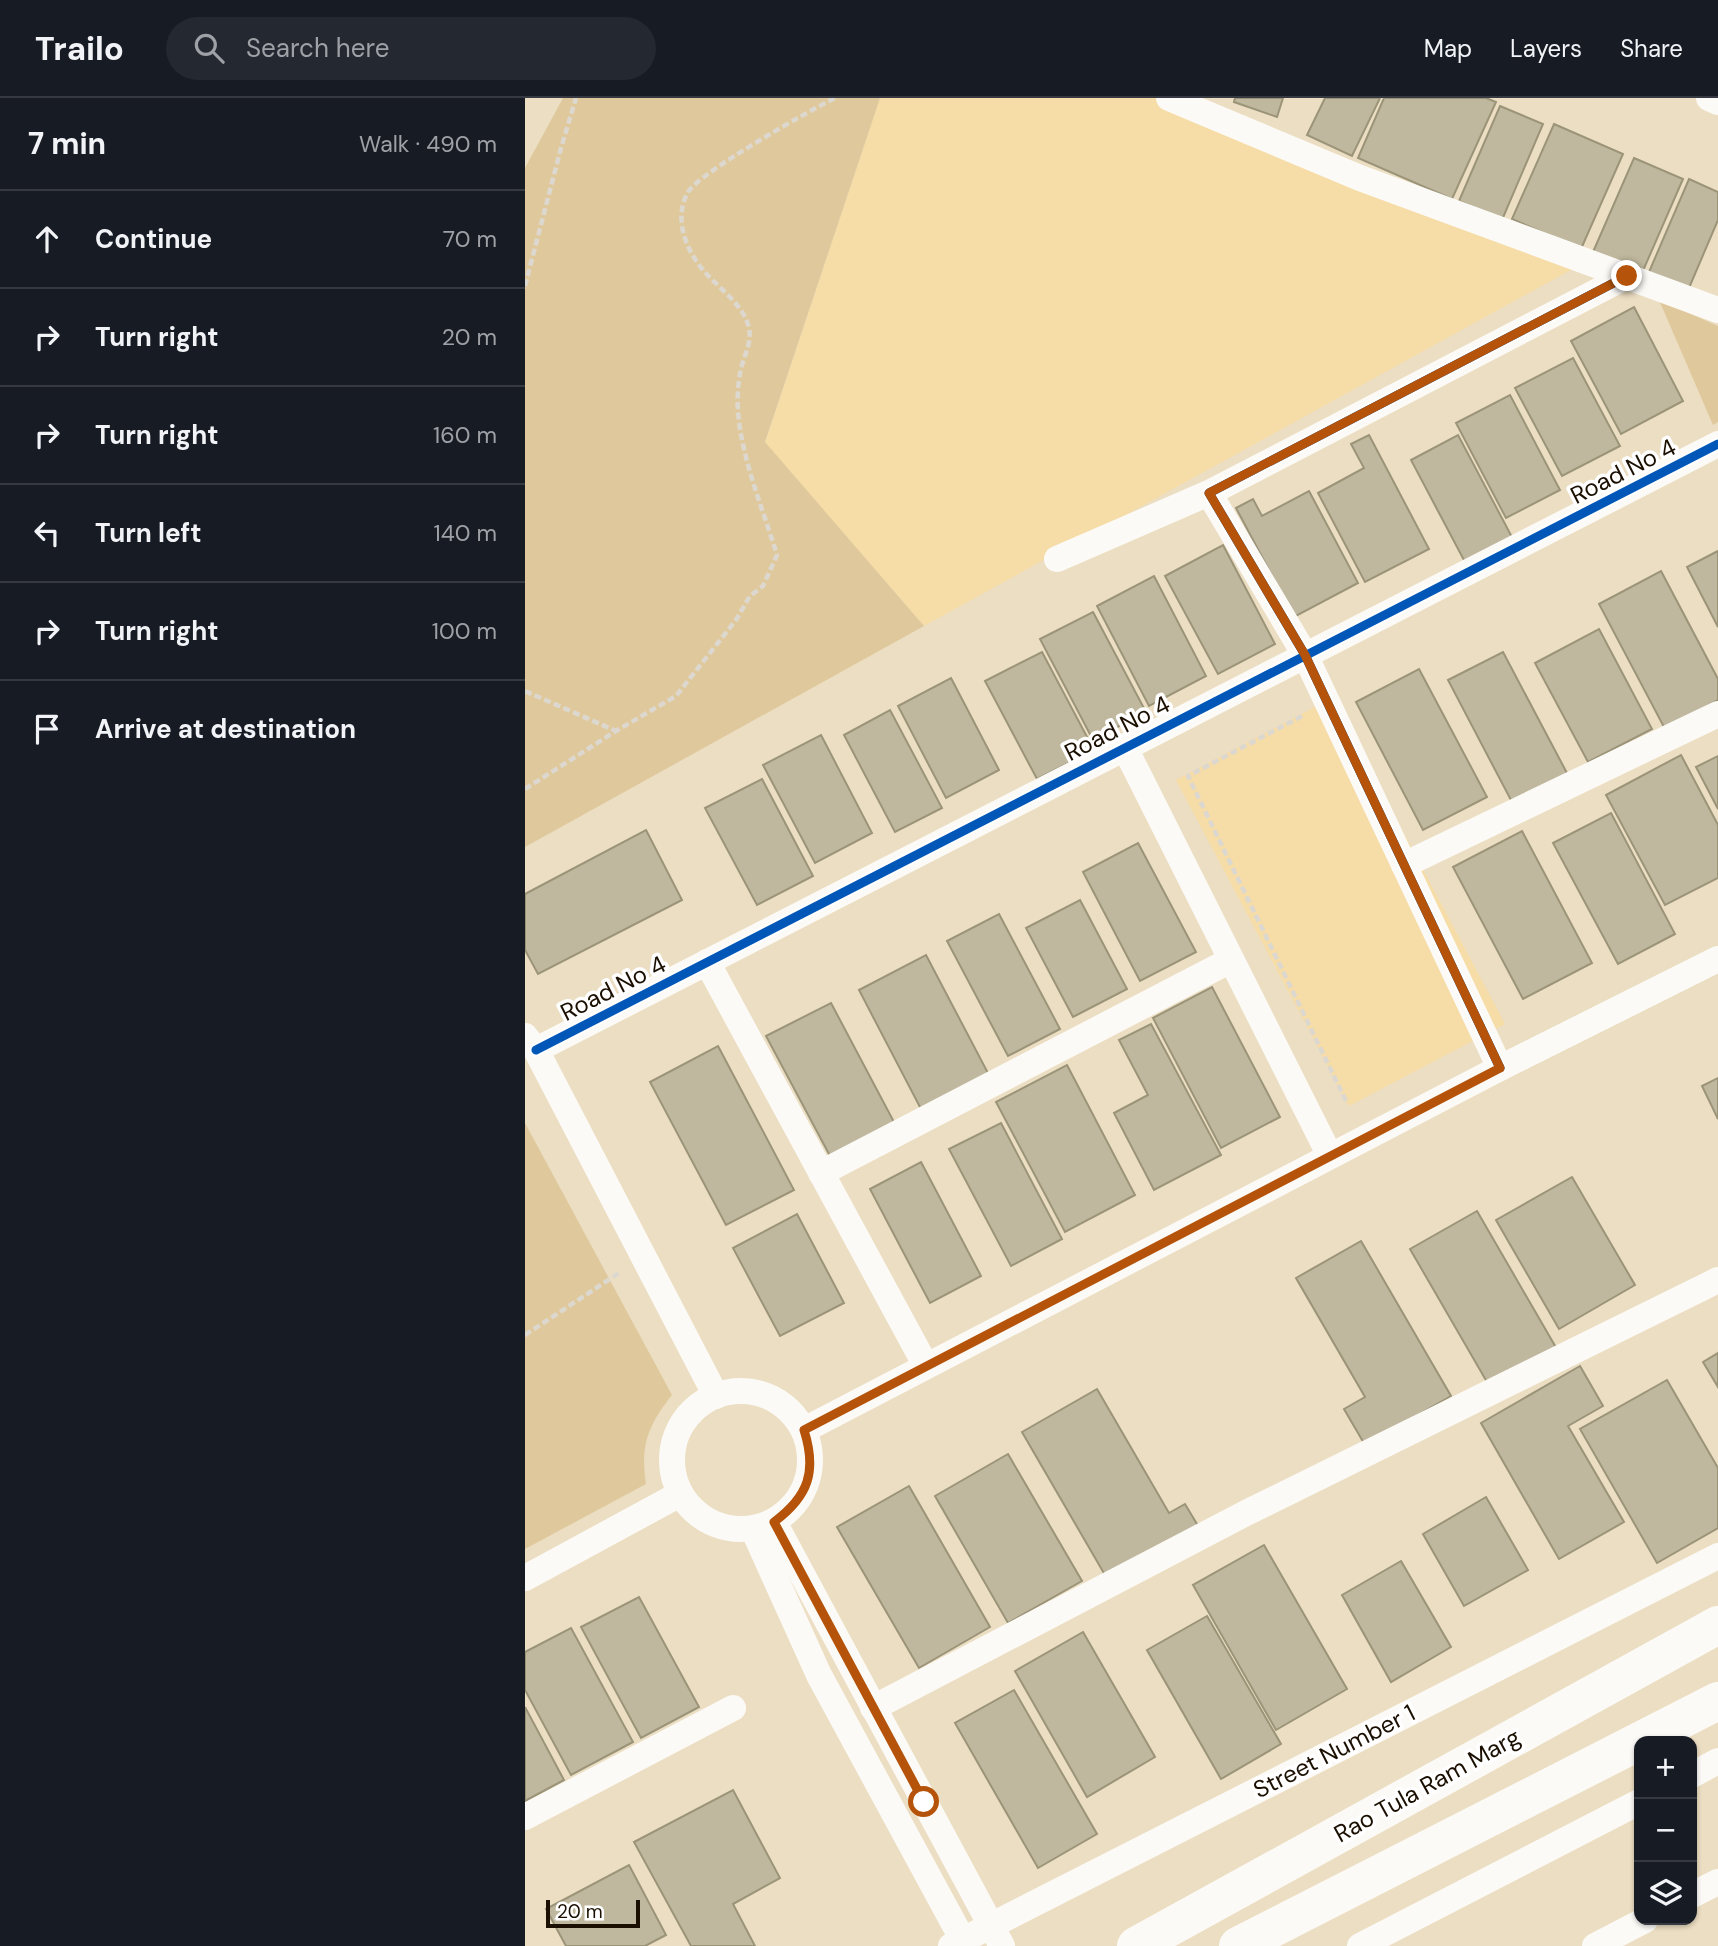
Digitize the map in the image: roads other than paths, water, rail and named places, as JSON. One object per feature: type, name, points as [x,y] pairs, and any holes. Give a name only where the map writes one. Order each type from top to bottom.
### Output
[{"type":"main road","name":"Rao Tula Ram Marg","points":[[1136,1946],[1718,1625]]},
{"type":"main road","points":[[1238,1946],[1718,1701]]},
{"type":"street","points":[[1169,98],[1360,178],[1718,310]]},
{"type":"street","points":[[1709,98],[1718,102]]},
{"type":"street","points":[[1057,559],[1209,493],[1627,276]]},
{"type":"street","name":"Road No 4","points":[[530,1043],[707,962],[1718,444]]},
{"type":"street","points":[[1209,493],[1305,655],[1500,1068]]},
{"type":"street","points":[[1404,865],[1718,714]]},
{"type":"street","points":[[1124,747],[1330,1156]]},
{"type":"street","points":[[804,1430],[1500,1068],[1718,959]]},
{"type":"street","points":[[821,1173],[1231,960]]},
{"type":"street","points":[[707,962],[926,1367]]},
{"type":"street","points":[[530,1043],[716,1395]]},
{"type":"street","points":[[873,1708],[1246,1513],[1718,1280]]},
{"type":"street","points":[[736,1391],[757,1392],[776,1400],[792,1412],[804,1430],[811,1450],[811,1472],[804,1492],[791,1510],[763,1526],[732,1530],[711,1523],[693,1511],[680,1494],[672,1472],[672,1448],[680,1426],[695,1408],[716,1395],[736,1391]]},
{"type":"street","points":[[525,1578],[680,1494]]},
{"type":"street","points":[[763,1526],[873,1708],[997,1936]]},
{"type":"street","points":[[763,1526],[819,1675],[896,1816],[960,1944]]},
{"type":"street","name":"Street Number 1","points":[[960,1944],[997,1936],[1718,1556]]},
{"type":"street","points":[[525,1817],[733,1708]]},
{"type":"street","points":[[1697,1772],[1718,1761]]},
{"type":"street","points":[[896,1816],[924,1802]]},
{"type":"street","points":[[1360,1946],[1634,1805]]},
{"type":"street","points":[[1697,1892],[1718,1882]]},
{"type":"street","points":[[1595,1946],[1635,1925]]}]
